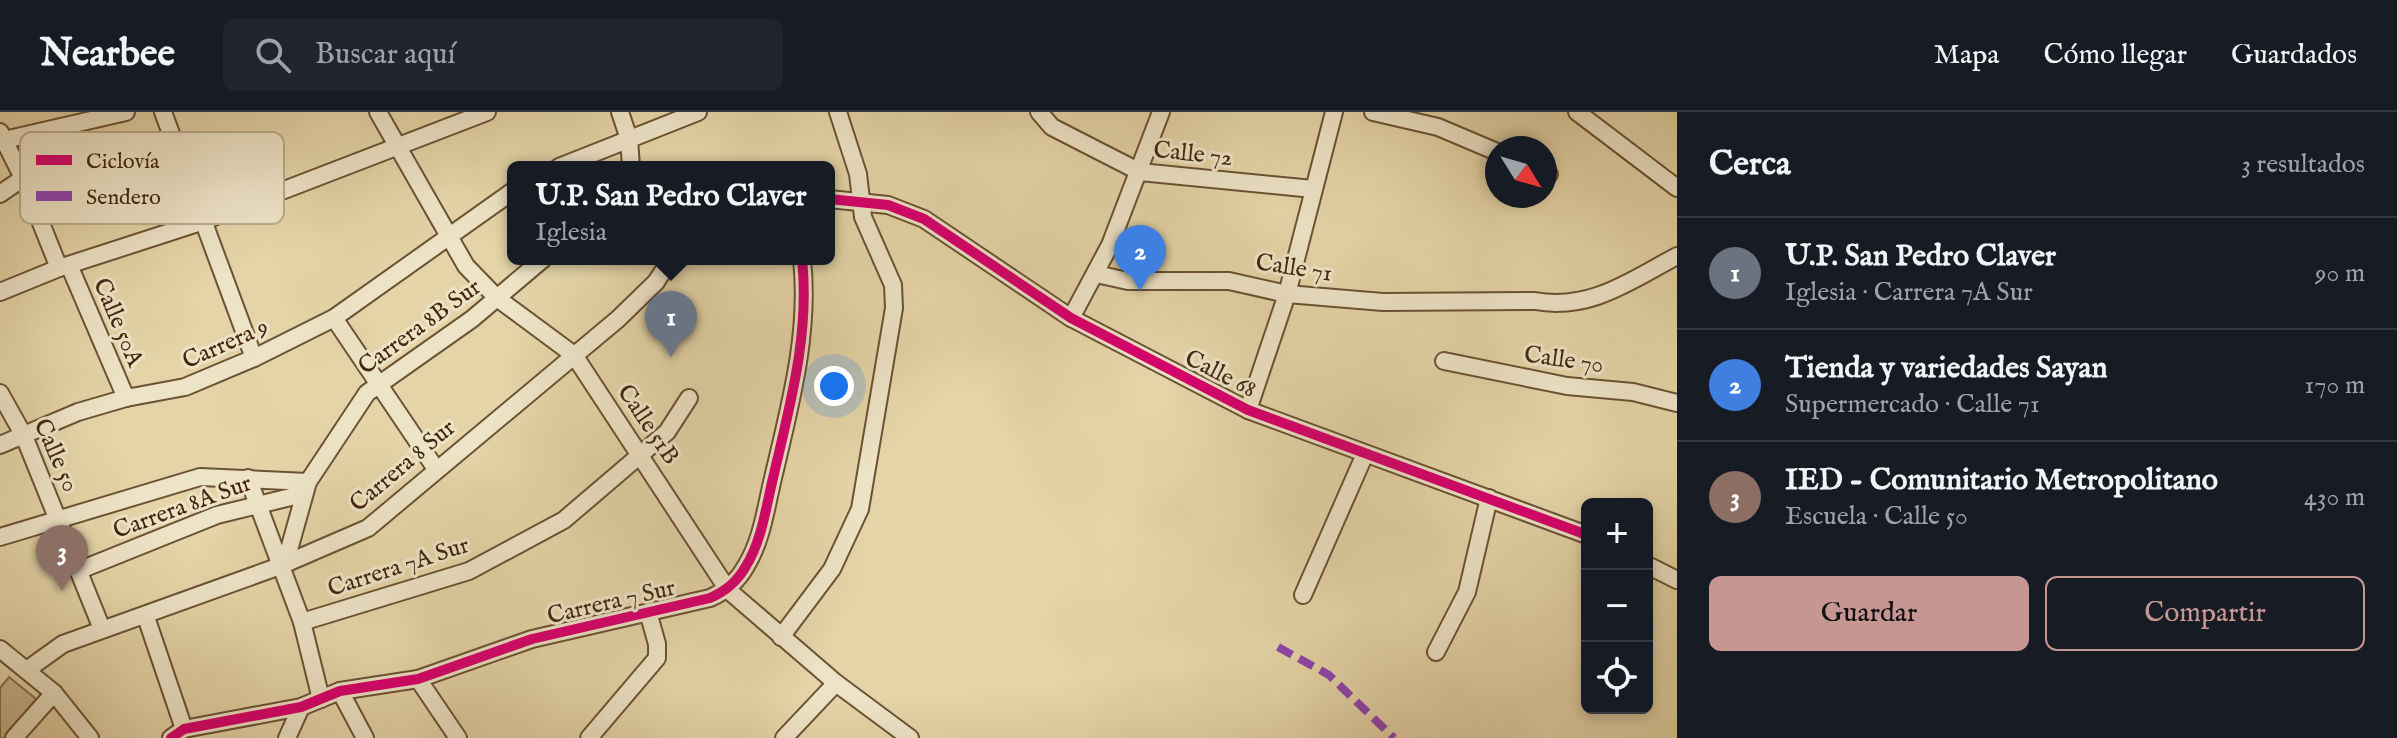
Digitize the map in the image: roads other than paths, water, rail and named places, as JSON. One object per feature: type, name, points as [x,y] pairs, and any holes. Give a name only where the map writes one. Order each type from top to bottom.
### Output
[{"type":"street","points":[[31,132],[126,112]]},
{"type":"street","name":"Calle 51B","points":[[378,112],[466,266],[497,298],[574,355],[728,590],[836,683],[910,738]]},
{"type":"street","points":[[284,190],[487,112]]},
{"type":"street","points":[[620,112],[629,139],[631,161]]},
{"type":"street","points":[[574,161],[698,112]]},
{"type":"street","points":[[781,637],[815,594],[847,542],[860,509],[894,308],[893,285],[866,226],[858,174],[838,112]]},
{"type":"street","name":"Calle 72","points":[[1039,112],[1052,127],[1140,172],[1313,189]]},
{"type":"street","points":[[1071,318],[1096,274],[1140,172],[1161,112]]},
{"type":"street","points":[[1248,410],[1287,294],[1334,112]]},
{"type":"street","points":[[1373,112],[1409,116],[1485,147]]},
{"type":"street","points":[[1577,112],[1677,188]]},
{"type":"street","name":"Calle 50A","points":[[2,138],[20,172]]},
{"type":"street","points":[[0,194],[20,180]]},
{"type":"street","name":"Carrera 9","points":[[0,445],[78,412],[126,398],[185,387],[254,358],[334,318],[507,195]]},
{"type":"street","points":[[835,199],[861,199]]},
{"type":"street","name":"Calle 68","points":[[861,199],[888,205],[932,224],[1071,318],[1248,410],[1581,533]]},
{"type":"street","name":"Calle 50A","points":[[44,224],[126,398]]},
{"type":"street","points":[[0,292],[64,267],[195,224]]},
{"type":"street","points":[[202,224],[254,358]]},
{"type":"street","name":"Calle 71","points":[[1096,274],[1128,281],[1229,281],[1287,294],[1383,302],[1581,303],[1677,256]]},
{"type":"street","name":"Carrera 8B Sur","points":[[282,565],[306,488],[352,413],[379,381],[446,338],[536,265]]},
{"type":"street","name":"Carrera 8 Sur","points":[[28,669],[63,644],[146,617],[368,528],[574,355],[656,282],[667,265]]},
{"type":"street","points":[[728,590],[746,567],[759,536],[797,379],[804,313],[802,265]]},
{"type":"street","points":[[334,318],[436,469]]},
{"type":"street","name":"Calle 70","points":[[1444,361],[1567,386],[1633,392],[1677,403]]},
{"type":"street","name":"Calle 50","points":[[0,393],[24,436],[102,629]]},
{"type":"street","name":"Carrera 7A Sur","points":[[302,622],[469,571],[564,520],[667,432],[689,398]]},
{"type":"street","points":[[1303,595],[1365,454]]},
{"type":"street","points":[[0,537],[200,477],[248,478],[306,488]]},
{"type":"street","points":[[248,478],[302,622],[321,699]]},
{"type":"street","name":"Carrera 8A Sur","points":[[80,570],[217,515],[306,488]]},
{"type":"street","points":[[1436,652],[1467,592],[1489,498]]},
{"type":"street","points":[[1653,568],[1677,580]]},
{"type":"street","name":"Carrera 7 Sur","points":[[178,734],[301,707],[340,691],[418,679],[532,639],[710,598],[728,590]]},
{"type":"street","points":[[589,738],[647,674],[657,658],[657,644],[648,612]]},
{"type":"street","points":[[146,617],[178,734]]},
{"type":"street","points":[[0,649],[54,693],[90,738]]},
{"type":"street","points":[[418,679],[458,738]]},
{"type":"street","points":[[784,738],[836,683]]},
{"type":"street","points":[[340,691],[365,738]]},
{"type":"street","points":[[14,738],[54,693]]},
{"type":"street","points":[[287,738],[301,707]]},
{"type":"place","name":"Tienda y variedades Sayan","points":[[1140,291]]},
{"type":"place","name":"U.P. San Pedro Claver","points":[[671,357]]},
{"type":"place","name":"IED - Comunitario Metropolitano","points":[[62,591]]}]
